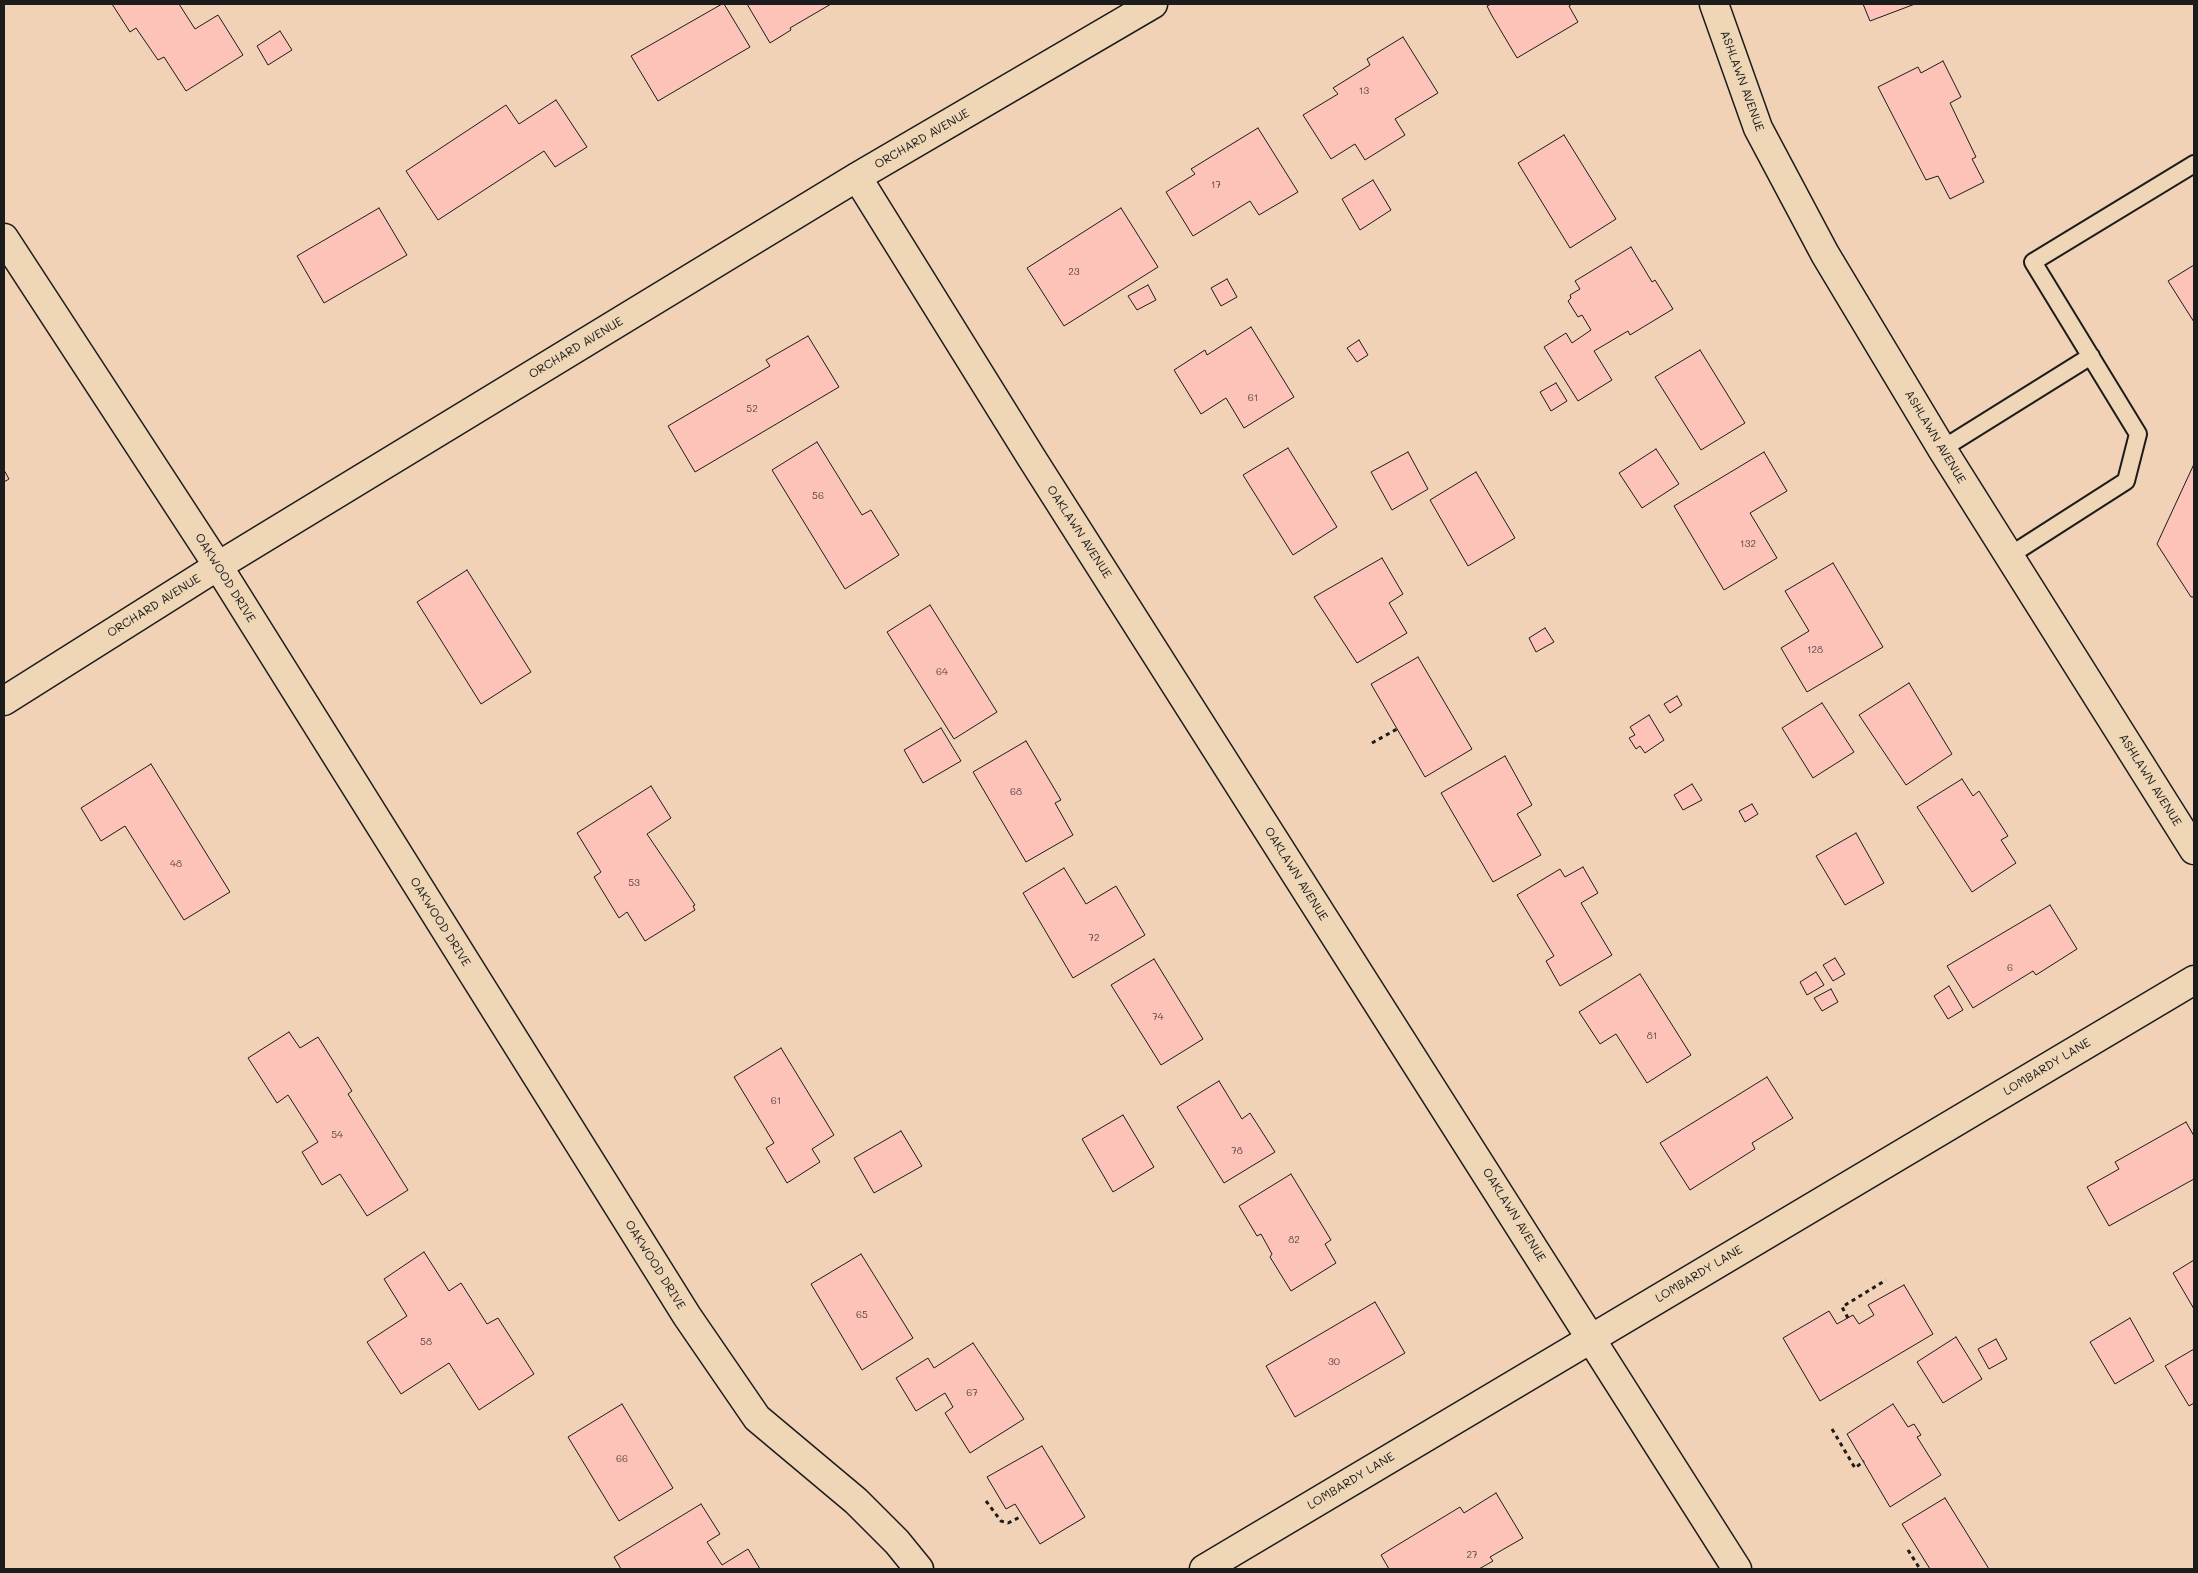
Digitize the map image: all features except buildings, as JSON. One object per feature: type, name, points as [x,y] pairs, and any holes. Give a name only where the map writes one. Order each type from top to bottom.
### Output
[{"type":"street","name":"ORCHARD AVENUE","points":[[4,701],[218,566],[857,177],[1153,4]]},
{"type":"street","name":"ASHLAWN AVENUE","points":[[1714,4],[1758,128],[1825,254],[1942,448],[2194,850]]},
{"type":"street","name":"OAKLAWN AVENUE","points":[[857,177],[1036,465],[1737,1569]]},
{"type":"street","name":"OAKWOOD DRIVE","points":[[4,238],[218,566],[687,1316],[757,1418],[856,1501],[897,1542],[919,1569]]},
{"type":"street","name":"LOMBARDY LANE","points":[[1204,1569],[1591,1337],[2194,980]]},
{"type":"lane","points":[[2009,556],[2126,481],[2138,434],[2033,262],[2194,164]]},
{"type":"lane","points":[[1942,448],[2091,356]]},
{"type":"path","points":[[1372,743],[1397,729]]},
{"type":"path","points":[[1848,1318],[1842,1307],[1886,1280]]},
{"type":"path","points":[[1832,1429],[1855,1468],[1864,1461]]},
{"type":"path","points":[[986,1501],[1001,1521],[1008,1523],[1022,1516]]},
{"type":"path","points":[[1908,1550],[1920,1569]]}]
